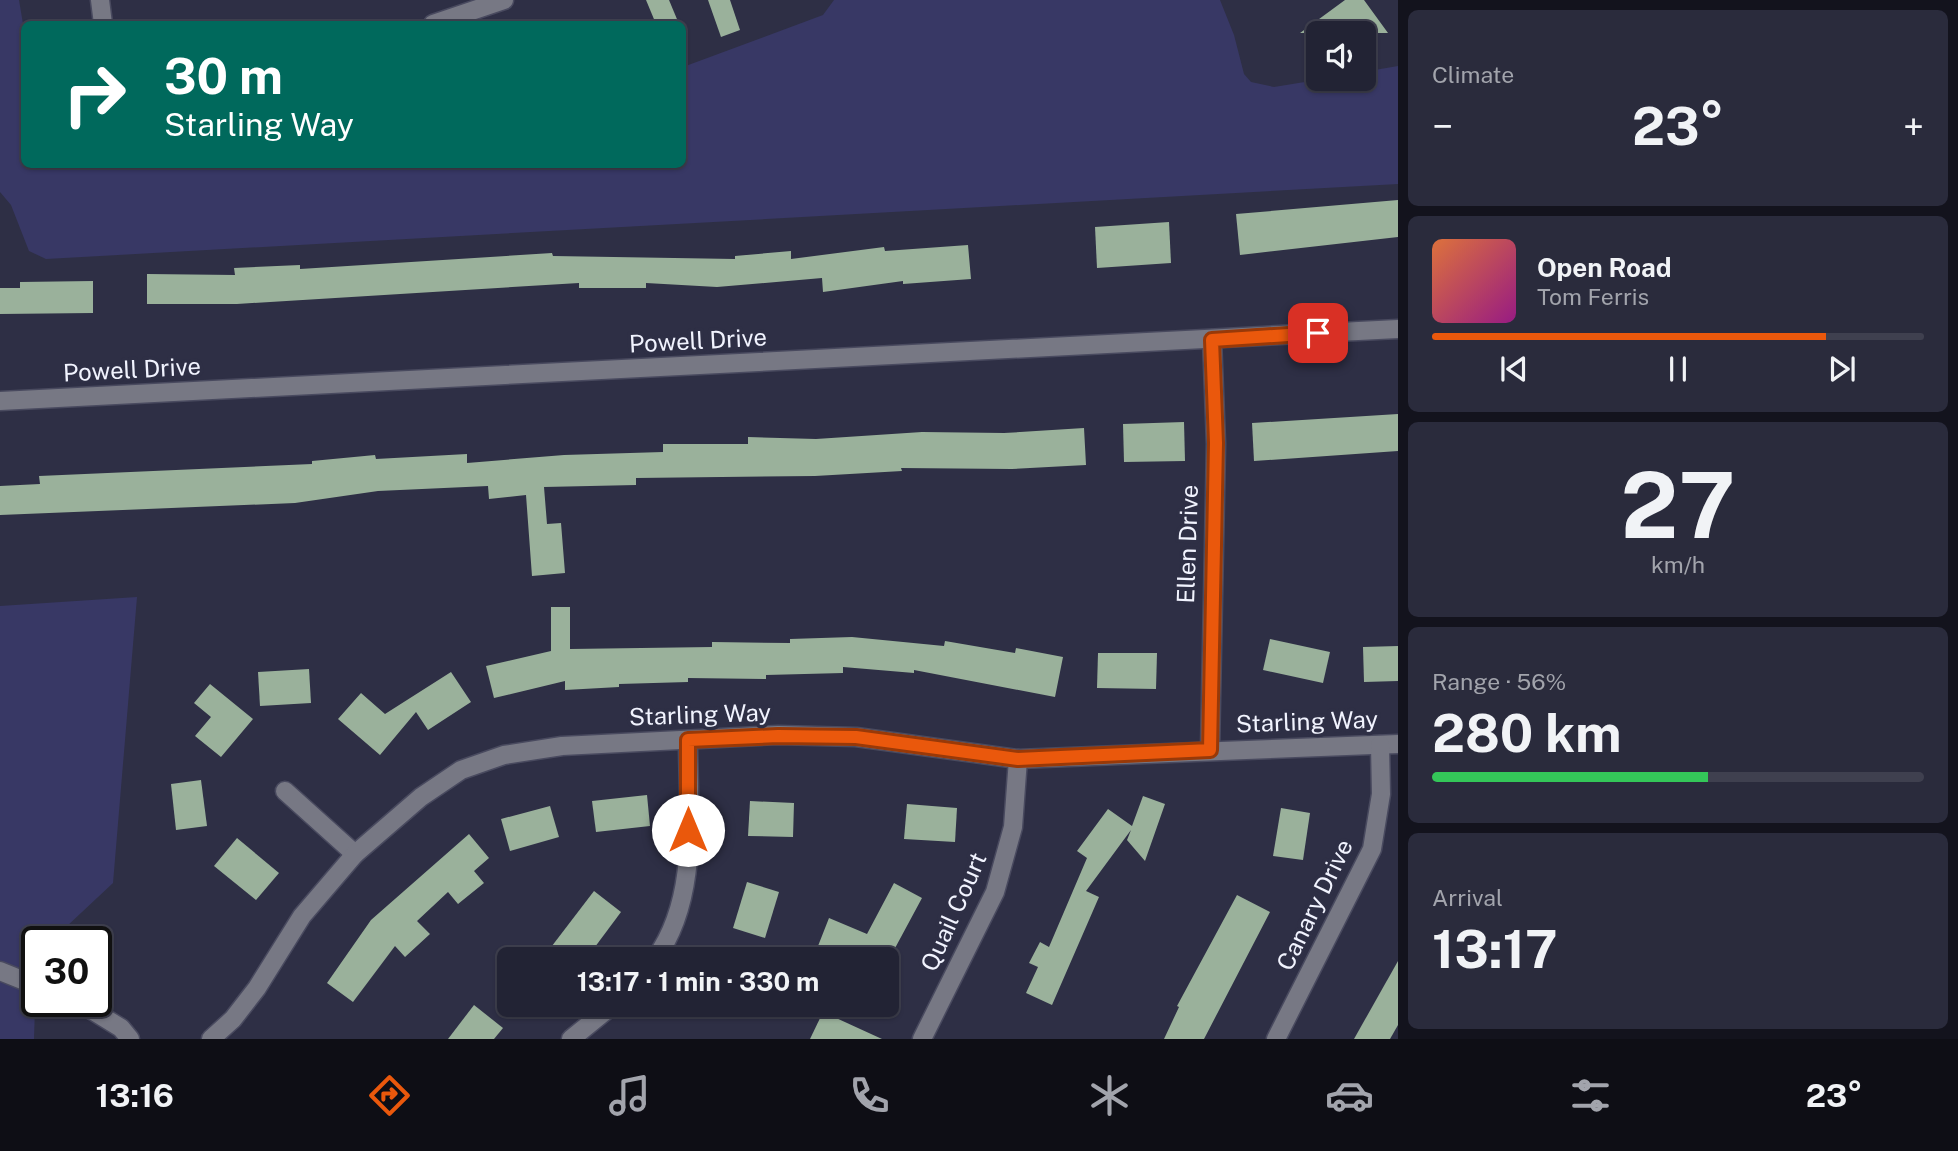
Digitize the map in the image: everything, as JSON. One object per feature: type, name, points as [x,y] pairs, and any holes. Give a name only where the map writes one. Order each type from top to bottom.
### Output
[{"type":"street","points":[[100,0],[103,21]]},
{"type":"street","points":[[438,21],[461,7],[504,0]]},
{"type":"street","name":"Powell Drive","points":[[0,401],[1398,329]]},
{"type":"street","name":"Ellen Drive","points":[[1210,750],[1216,443],[1212,340]]},
{"type":"street","name":"Starling Way","points":[[211,1039],[233,1019],[257,988],[302,916],[355,854],[421,797],[461,770],[504,755],[562,746],[778,736],[856,737],[1018,759],[1389,744]]},
{"type":"street","points":[[661,947],[677,918],[687,874],[688,740]]},
{"type":"street","name":"Canary Drive","points":[[1276,1039],[1372,849],[1389,744]]},
{"type":"street","name":"Quail Court","points":[[922,1039],[995,892],[1013,827],[1018,759]]},
{"type":"street","points":[[285,791],[355,854]]},
{"type":"street","points":[[0,971],[21,979]]},
{"type":"street","points":[[103,1017],[121,1028],[130,1039]]},
{"type":"street","points":[[571,1039],[598,1017]]},
{"type":"shaded area","points":[[0,0],[19,0],[22,21],[21,168],[686,168],[686,66],[823,15],[834,0],[1220,0],[1234,35],[1244,74],[1251,82],[1274,87],[1306,82],[1306,91],[1376,91],[1376,70],[1398,66],[1398,184],[46,259],[29,251],[11,205],[0,192]]},
{"type":"shaded area","points":[[137,597],[113,883],[67,926],[21,926],[21,1017],[35,1017],[34,1039],[0,1039],[0,606]]},
{"type":"building","points":[[646,0],[669,0],[678,21],[655,21]]},
{"type":"building","points":[[708,0],[730,0],[740,30],[721,37]]},
{"type":"building","points":[[1345,0],[1364,0],[1388,33],[1376,34],[1376,21],[1316,21]]},
{"type":"building","points":[[1398,200],[1398,237],[1240,255],[1236,214]]},
{"type":"building","points":[[1169,222],[1171,263],[1097,268],[1095,227]]},
{"type":"building","points":[[968,245],[971,279],[903,284],[903,281],[823,292],[822,278],[717,287],[646,283],[646,288],[579,288],[579,283],[237,304],[147,304],[147,274],[235,275],[234,268],[300,265],[300,269],[552,253],[553,256],[735,259],[735,256],[791,251],[791,259],[884,247],[885,251]]},
{"type":"building","points":[[93,281],[93,313],[0,314],[0,288],[20,288],[20,282]]},
{"type":"building","points":[[1398,414],[1398,451],[1254,461],[1252,423]]},
{"type":"building","points":[[1184,422],[1185,461],[1124,462],[1123,424]]},
{"type":"building","points":[[1084,428],[1086,465],[1012,469],[901,468],[902,471],[815,476],[636,478],[636,485],[544,487],[547,524],[561,523],[565,573],[532,576],[526,495],[489,499],[488,486],[378,491],[295,503],[0,515],[0,486],[40,484],[39,476],[312,464],[312,461],[375,455],[376,459],[467,454],[467,463],[564,455],[663,452],[663,444],[748,444],[748,437],[816,439],[922,432],[1004,433]]},
{"type":"building","points":[[551,607],[570,607],[570,649],[712,647],[712,642],[790,643],[790,639],[852,637],[944,646],[945,641],[1015,653],[1016,648],[1063,657],[1055,697],[914,670],[914,673],[843,667],[843,673],[766,675],[766,679],[688,678],[688,682],[619,684],[619,687],[565,690],[565,681],[494,698],[486,666],[551,651]]},
{"type":"building","points":[[1270,639],[1330,652],[1323,683],[1263,670]]},
{"type":"building","points":[[1398,646],[1398,681],[1364,682],[1363,647]]},
{"type":"building","points":[[1098,653],[1157,653],[1156,689],[1097,688]]},
{"type":"building","points":[[309,669],[311,703],[260,706],[258,672]]},
{"type":"building","points":[[451,672],[471,702],[428,730],[416,712],[380,755],[338,719],[361,693],[385,714]]},
{"type":"building","points":[[210,684],[253,719],[221,757],[195,736],[211,717],[194,703]]},
{"type":"building","points":[[201,780],[207,826],[176,830],[171,784]]},
{"type":"building","points":[[647,795],[650,826],[596,832],[592,801]]},
{"type":"building","points":[[1143,796],[1165,804],[1145,861],[1127,840],[1131,830],[1086,891],[1099,897],[1052,1005],[1026,993],[1038,967],[1029,963],[1040,942],[1049,947],[1087,858],[1077,851],[1108,809],[1132,826]]},
{"type":"building","points":[[750,801],[794,803],[793,837],[748,836]]},
{"type":"building","points":[[907,804],[957,808],[955,842],[904,839]]},
{"type":"building","points":[[550,806],[559,837],[510,851],[501,819]]},
{"type":"building","points":[[1281,808],[1310,813],[1303,860],[1273,856]]},
{"type":"building","points":[[469,834],[489,858],[474,871],[484,883],[458,904],[448,892],[417,921],[430,934],[405,957],[395,946],[353,1002],[327,983],[371,920]]},
{"type":"building","points":[[237,838],[279,873],[256,900],[214,866]]},
{"type":"building","points":[[747,882],[779,892],[765,938],[733,928]]},
{"type":"building","points":[[894,883],[922,898],[896,947],[818,946],[829,918],[867,934]]},
{"type":"building","points":[[594,891],[621,912],[595,947],[551,947]]},
{"type":"building","points":[[1237,895],[1270,912],[1204,1039],[1164,1039],[1179,1007],[1177,1006]]},
{"type":"building","points":[[1398,961],[1398,1025],[1390,1039],[1354,1039]]},
{"type":"building","points":[[474,1005],[503,1028],[494,1039],[448,1039]]},
{"type":"building","points":[[821,1017],[834,1017],[882,1039],[810,1039]]},
{"type":"route","points":[[688,830],[688,740],[778,736],[856,737],[1018,759],[1210,750],[1216,443],[1212,340],[1318,333]]}]
